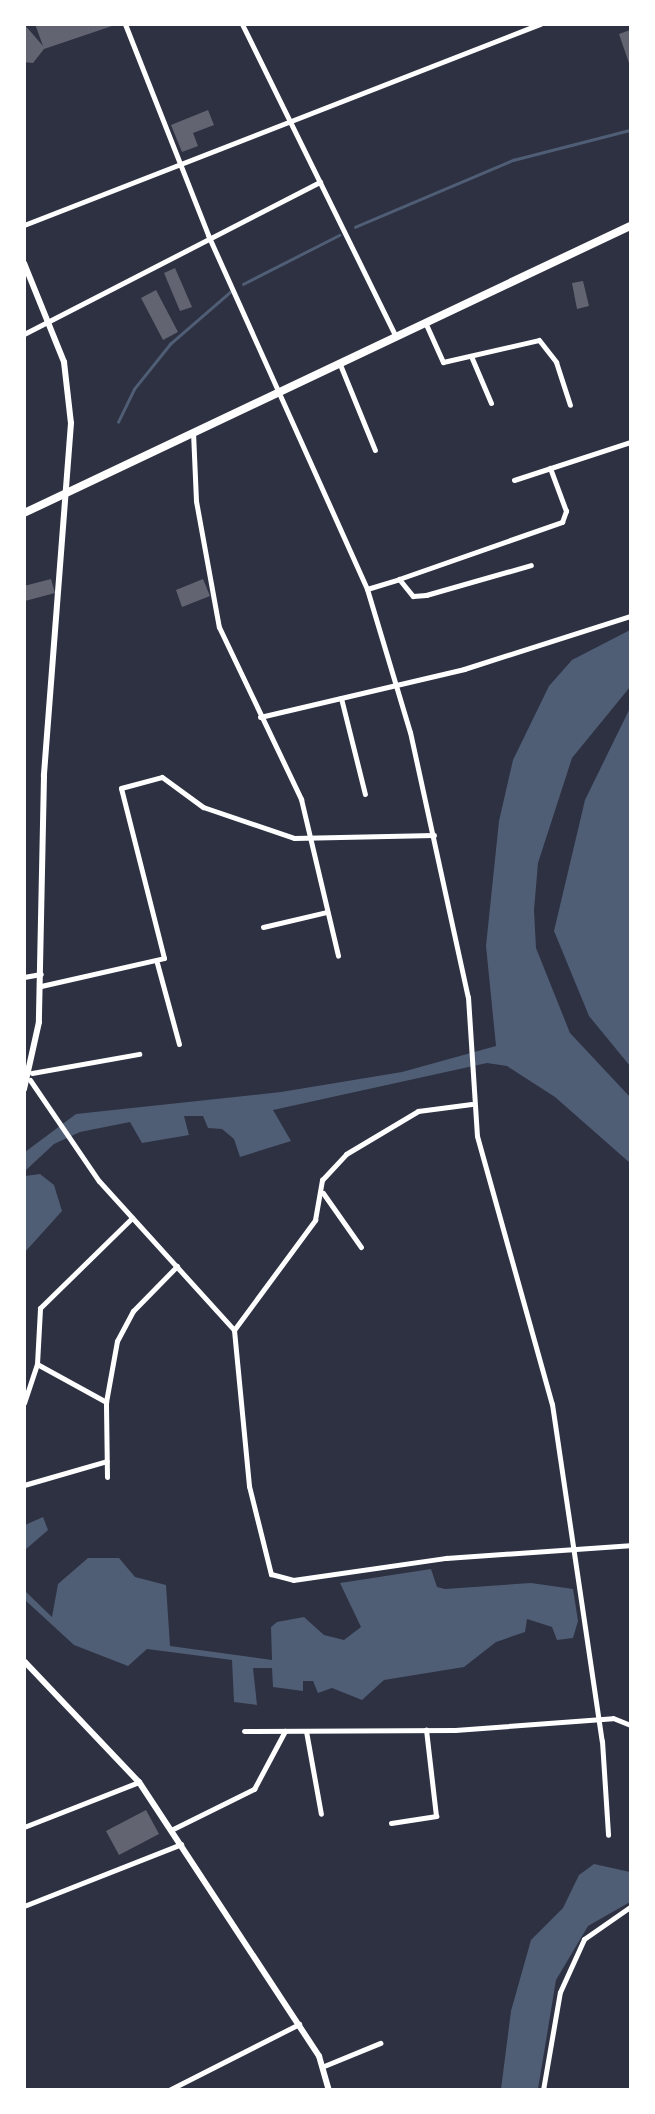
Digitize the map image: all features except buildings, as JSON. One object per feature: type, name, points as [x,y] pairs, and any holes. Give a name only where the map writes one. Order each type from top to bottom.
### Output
[{"type":"main road","points":[[24,513],[278,388],[631,226]]},
{"type":"street","points":[[125,24],[177,162],[208,235],[367,589],[396,685],[434,835],[468,996],[472,1104],[518,1296],[543,1360],[569,1549],[598,1718],[608,1835]]},
{"type":"street","points":[[242,24],[395,335]]},
{"type":"street","points":[[24,225],[177,162],[540,24]]},
{"type":"street","points":[[24,334],[208,235],[320,182]]},
{"type":"street","points":[[24,264],[51,320],[69,397],[67,494],[44,775],[41,986],[31,1076],[24,1089]]},
{"type":"street","points":[[425,322],[441,362],[539,340],[556,362],[570,405]]},
{"type":"street","points":[[471,356],[491,403]]},
{"type":"street","points":[[338,361],[375,450]]},
{"type":"street","points":[[193,430],[196,501],[213,607],[260,717],[301,800],[338,956]]},
{"type":"street","points":[[514,480],[631,442]]},
{"type":"street","points":[[367,589],[562,522],[566,511],[550,468]]},
{"type":"street","points":[[399,579],[418,596],[531,565]]},
{"type":"street","points":[[260,717],[396,685],[631,616]]},
{"type":"street","points":[[341,698],[365,793]]},
{"type":"street","points":[[41,986],[157,963],[164,953],[121,788],[162,776],[203,807],[244,825],[312,838],[434,835]]},
{"type":"street","points":[[263,927],[327,912]]},
{"type":"street","points":[[157,963],[179,1044]]},
{"type":"street","points":[[24,977],[41,974]]},
{"type":"street","points":[[31,1076],[139,1054]]},
{"type":"street","points":[[31,1076],[72,1145],[132,1218],[234,1329],[249,1486],[271,1574],[293,1580],[569,1549],[631,1545]]},
{"type":"street","points":[[234,1329],[315,1220],[322,1180],[346,1154],[406,1116],[472,1104]]},
{"type":"street","points":[[322,1192],[361,1247]]},
{"type":"street","points":[[24,1403],[37,1364],[40,1308],[132,1218]]},
{"type":"street","points":[[107,1477],[106,1402],[124,1325],[177,1266]]},
{"type":"street","points":[[37,1364],[106,1402]]},
{"type":"street","points":[[24,1485],[107,1461]]},
{"type":"street","points":[[24,1661],[139,1783],[299,2024],[324,2066],[329,2090]]},
{"type":"street","points":[[244,1731],[426,1731],[598,1718],[631,1725]]},
{"type":"street","points":[[171,1830],[254,1789],[285,1731]]},
{"type":"street","points":[[306,1731],[321,1814]]},
{"type":"street","points":[[391,1823],[436,1816],[426,1731]]},
{"type":"street","points":[[24,1827],[139,1783]]},
{"type":"street","points":[[24,1906],[180,1844]]},
{"type":"street","points":[[543,2090],[560,1992],[584,1939],[631,1907]]},
{"type":"street","points":[[169,2090],[299,2024]]},
{"type":"street","points":[[324,2066],[380,2043]]},
{"type":"water","points":[[630,630],[630,687],[572,758],[538,863],[534,910],[536,948],[570,1033],[630,1097],[630,1163],[555,1097],[507,1066],[487,1063],[273,1110],[291,1141],[240,1157],[234,1139],[222,1129],[208,1128],[203,1116],[184,1116],[189,1135],[142,1143],[130,1122],[80,1132],[54,1144],[25,1171],[25,1152],[76,1114],[281,1092],[402,1072],[496,1046],[486,946],[499,821],[513,760],[549,686],[572,660]]},
{"type":"water","points":[[630,708],[630,1066],[589,1016],[554,931],[585,800]]},
{"type":"water","points":[[40,1174],[54,1185],[62,1211],[25,1252],[25,1176]]},
{"type":"water","points":[[43,1517],[48,1530],[25,1550],[25,1525]]},
{"type":"water","points":[[88,1558],[119,1558],[135,1577],[166,1585],[170,1646],[272,1660],[271,1627],[277,1622],[304,1617],[324,1635],[344,1640],[361,1627],[340,1583],[431,1569],[437,1587],[445,1589],[531,1583],[573,1589],[578,1621],[573,1638],[557,1640],[552,1627],[527,1619],[525,1632],[496,1642],[464,1667],[384,1680],[362,1700],[332,1688],[318,1693],[313,1681],[303,1681],[303,1691],[273,1687],[272,1668],[253,1668],[257,1705],[234,1702],[232,1660],[147,1649],[128,1666],[74,1645],[25,1600],[25,1591],[52,1617],[58,1584]]},
{"type":"water","points":[[594,1864],[630,1872],[630,1902],[588,1926],[556,1980],[538,2089],[501,2089],[511,2011],[531,1940],[563,1908],[579,1875]]},
{"type":"waterway","points":[[355,227],[513,160],[630,130]]},
{"type":"waterway","points":[[243,284],[339,235]]},
{"type":"waterway","points":[[118,422],[134,389],[170,344],[230,292]]}]
